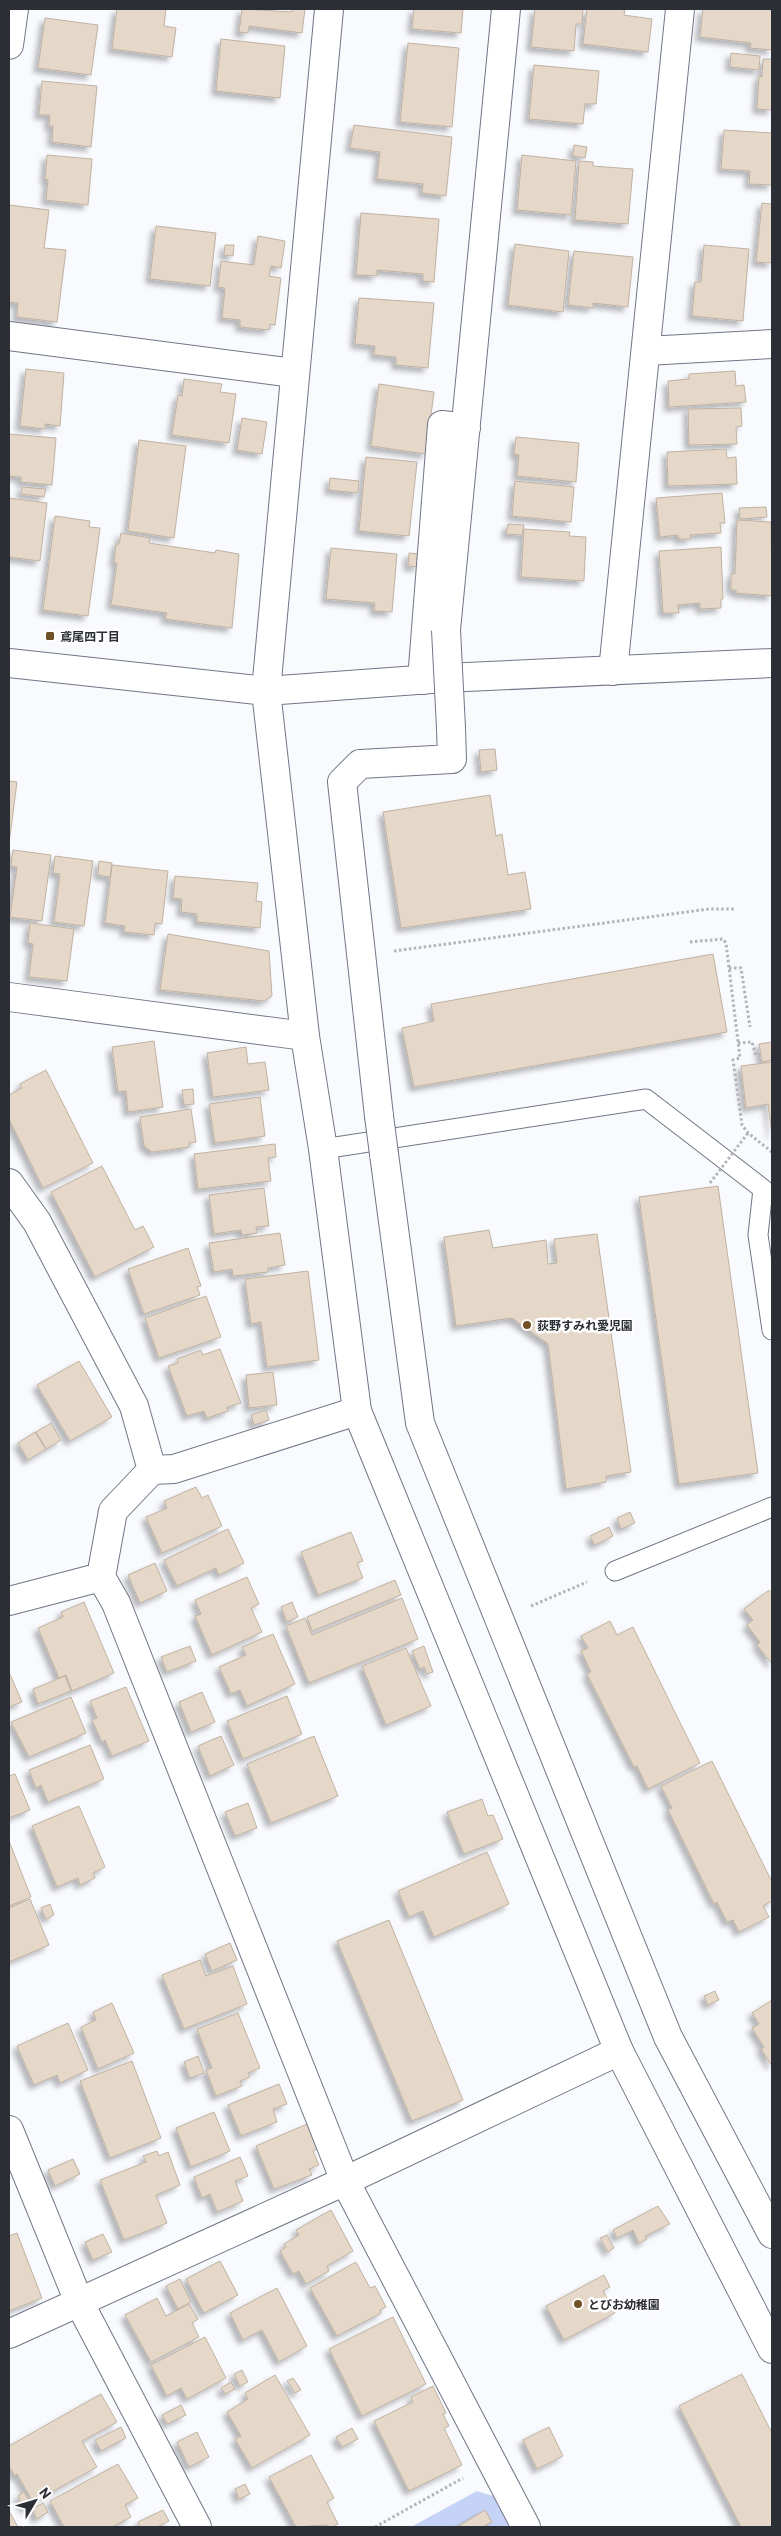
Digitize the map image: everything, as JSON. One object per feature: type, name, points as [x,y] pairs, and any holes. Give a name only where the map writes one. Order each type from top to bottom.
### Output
[{"type":"street","points":[[9,45],[14,9]]},
{"type":"street","points":[[329,9],[266,691],[305,1036],[323,1149],[357,1412],[619,2051],[772,2349]]},
{"type":"street","points":[[506,9],[446,630],[452,759],[360,764],[342,782],[384,1154],[420,1423],[668,2037],[772,2234]]},
{"type":"street","points":[[613,671],[680,9]]},
{"type":"street","points":[[9,336],[294,373]]},
{"type":"street","points":[[646,351],[772,344]]},
{"type":"street","points":[[422,680],[442,425],[466,428]]},
{"type":"street","points":[[9,663],[266,691],[422,680],[772,664]]},
{"type":"street","points":[[9,997],[305,1036]]},
{"type":"street","points":[[9,1183],[37,1222],[134,1406],[152,1470]]},
{"type":"street","points":[[357,1412],[174,1469],[152,1470],[113,1512],[101,1577],[116,1603],[345,2181],[526,2527]]},
{"type":"street","points":[[9,1602],[101,1577]]},
{"type":"street","points":[[9,2334],[345,2181],[619,2051]]},
{"type":"street","points":[[9,2130],[79,2302],[196,2527]]},
{"type":"lane","points":[[323,1149],[646,1099],[768,1192],[758,1235],[772,1330]]},
{"type":"lane","points":[[615,1571],[772,1506]]},
{"type":"path","points":[[362,955],[709,909],[734,909]]},
{"type":"path","points":[[690,942],[723,938],[726,943],[740,1058],[733,1060],[742,1124],[748,1133],[772,1152]]},
{"type":"path","points":[[729,968],[741,968],[750,1027]]},
{"type":"path","points":[[738,1043],[752,1042],[756,1056]]},
{"type":"path","points":[[710,1183],[748,1133]]},
{"type":"path","points":[[551,1597],[615,1571]]},
{"type":"path","points":[[375,2527],[492,2462]]},
{"type":"shaded area","points":[[477,2491],[493,2496],[509,2527],[411,2527]]},
{"type":"building","points":[[117,9],[166,9],[164,26],[176,28],[172,57],[112,49]]},
{"type":"building","points":[[242,9],[292,12],[292,9],[305,9],[302,33],[249,26],[248,33],[239,32]]},
{"type":"building","points":[[414,9],[463,9],[461,33],[412,29]]},
{"type":"building","points":[[535,9],[583,9],[582,24],[576,24],[574,51],[531,47]]},
{"type":"building","points":[[587,9],[625,9],[624,15],[652,19],[648,52],[583,44]]},
{"type":"building","points":[[703,9],[772,9],[772,50],[750,48],[751,43],[700,37]]},
{"type":"building","points":[[45,18],[98,25],[91,75],[38,68]]},
{"type":"building","points":[[221,39],[285,46],[280,98],[216,91]]},
{"type":"building","points":[[408,43],[459,48],[452,127],[400,122]]},
{"type":"building","points":[[731,53],[760,56],[759,70],[730,67]]},
{"type":"building","points":[[763,59],[772,59],[772,110],[757,109],[759,76],[762,77]]},
{"type":"building","points":[[534,65],[599,71],[596,104],[585,104],[583,124],[529,119]]},
{"type":"building","points":[[42,81],[97,86],[91,147],[52,142],[53,126],[49,126],[50,115],[39,115]]},
{"type":"building","points":[[354,125],[452,137],[446,196],[422,193],[423,184],[377,179],[380,152],[350,148]]},
{"type":"building","points":[[724,130],[772,133],[772,185],[749,184],[750,171],[721,169]]},
{"type":"building","points":[[574,145],[587,147],[585,158],[573,156]]},
{"type":"building","points":[[47,155],[92,159],[88,205],[46,200],[48,180],[45,179]]},
{"type":"building","points":[[522,155],[576,161],[571,215],[517,210]]},
{"type":"building","points":[[579,161],[593,162],[593,166],[633,169],[628,224],[575,220]]},
{"type":"building","points":[[762,203],[772,204],[772,263],[756,262]]},
{"type":"building","points":[[9,205],[49,210],[44,248],[66,250],[57,322],[17,317],[18,303],[9,302]]},
{"type":"building","points":[[361,213],[439,219],[434,282],[423,281],[423,274],[377,270],[377,276],[356,275]]},
{"type":"building","points":[[156,226],[216,233],[210,286],[150,279]]},
{"type":"building","points":[[258,236],[285,241],[281,268],[271,266],[269,276],[281,278],[275,325],[270,324],[269,330],[240,327],[240,320],[222,318],[225,288],[218,287],[221,261],[254,265]]},
{"type":"building","points":[[515,244],[569,251],[563,312],[508,305]]},
{"type":"building","points":[[225,245],[234,245],[233,256],[224,255]]},
{"type":"building","points":[[704,245],[749,249],[743,321],[692,316],[695,282],[701,282]]},
{"type":"building","points":[[574,251],[633,257],[628,307],[593,303],[593,308],[568,305]]},
{"type":"building","points":[[359,298],[434,303],[428,368],[396,365],[396,357],[374,355],[375,346],[355,344]]},
{"type":"building","points":[[26,369],[64,373],[60,426],[45,424],[45,429],[20,426]]},
{"type":"building","points":[[735,371],[736,386],[744,385],[746,402],[669,407],[668,381],[689,379],[689,374]]},
{"type":"building","points":[[184,379],[222,384],[220,392],[236,394],[229,443],[172,435],[178,395],[182,396]]},
{"type":"building","points":[[379,384],[434,392],[426,454],[371,446]]},
{"type":"building","points":[[741,408],[742,426],[736,427],[737,444],[689,445],[688,409]]},
{"type":"building","points":[[242,418],[267,422],[262,454],[237,450]]},
{"type":"building","points":[[9,434],[56,438],[52,485],[21,482],[21,477],[9,476]]},
{"type":"building","points":[[516,437],[579,443],[576,482],[517,476],[519,455],[514,454]]},
{"type":"building","points":[[139,440],[186,446],[174,538],[128,531]]},
{"type":"building","points":[[726,449],[727,458],[736,457],[737,484],[668,486],[667,452]]},
{"type":"building","points":[[366,457],[417,462],[409,536],[359,531]]},
{"type":"building","points":[[330,478],[359,481],[358,493],[329,490]]},
{"type":"building","points":[[515,481],[574,487],[571,522],[512,516]]},
{"type":"building","points":[[22,487],[46,489],[44,497],[21,494]]},
{"type":"building","points":[[722,493],[725,523],[720,523],[721,533],[690,535],[691,539],[679,539],[678,535],[660,537],[656,498]]},
{"type":"building","points":[[9,498],[47,503],[40,561],[9,557]]},
{"type":"building","points":[[766,507],[767,517],[740,519],[739,508]]},
{"type":"building","points":[[55,516],[90,521],[89,527],[100,528],[88,616],[43,610]]},
{"type":"building","points":[[737,520],[771,522],[772,596],[736,593],[736,590],[731,590],[731,574],[735,574]]},
{"type":"building","points":[[508,524],[524,525],[522,535],[506,534]]},
{"type":"building","points":[[524,529],[570,532],[569,536],[586,537],[584,581],[521,577]]},
{"type":"building","points":[[121,533],[150,538],[149,543],[215,553],[216,550],[239,554],[232,628],[165,619],[167,613],[111,605],[117,563],[114,563],[116,544],[119,544]]},
{"type":"building","points":[[721,547],[723,599],[721,599],[721,608],[700,609],[700,603],[678,605],[679,613],[663,613],[659,551]]},
{"type":"building","points":[[331,548],[397,554],[392,612],[374,611],[375,603],[326,599]]},
{"type":"building","points":[[409,553],[419,554],[418,567],[408,566]]},
{"type":"building","points":[[495,749],[497,770],[481,772],[479,750]]},
{"type":"building","points":[[9,781],[17,782],[10,836],[9,836]]},
{"type":"building","points":[[490,795],[496,836],[502,834],[508,875],[525,872],[531,909],[401,928],[383,812]]},
{"type":"building","points":[[13,850],[51,855],[42,921],[10,917],[17,867],[11,866]]},
{"type":"building","points":[[55,856],[93,861],[84,926],[54,922],[60,874],[53,873]]},
{"type":"building","points":[[99,861],[112,863],[110,877],[98,875]]},
{"type":"building","points":[[112,865],[168,871],[162,924],[155,923],[154,935],[124,932],[125,926],[105,923]]},
{"type":"building","points":[[175,876],[258,883],[256,901],[262,902],[260,928],[197,922],[197,914],[181,912],[182,899],[173,898]]},
{"type":"building","points":[[30,923],[74,929],[67,981],[29,977],[33,944],[28,943]]},
{"type":"building","points":[[168,934],[269,951],[272,996],[264,1001],[160,990]]},
{"type":"building","points":[[713,954],[727,1032],[414,1087],[402,1028],[434,1021],[431,1004]]},
{"type":"building","points":[[154,1041],[163,1107],[128,1112],[126,1091],[118,1092],[112,1047]]},
{"type":"building","points":[[772,1042],[772,1060],[762,1062],[759,1044]]},
{"type":"building","points":[[246,1047],[248,1064],[265,1062],[269,1090],[213,1097],[207,1053]]},
{"type":"building","points":[[772,1062],[772,1135],[768,1104],[746,1108],[741,1066]]},
{"type":"building","points":[[46,1070],[93,1163],[43,1188],[9,1119],[9,1095],[22,1088],[20,1084]]},
{"type":"building","points":[[193,1089],[194,1104],[184,1105],[182,1090]]},
{"type":"building","points":[[260,1097],[265,1136],[215,1143],[209,1104]]},
{"type":"building","points":[[191,1109],[196,1142],[189,1143],[189,1147],[152,1152],[144,1146],[140,1117]]},
{"type":"building","points":[[275,1144],[276,1157],[268,1158],[271,1181],[198,1189],[194,1154]]},
{"type":"building","points":[[102,1166],[135,1230],[143,1226],[154,1247],[95,1277],[51,1192]]},
{"type":"building","points":[[718,1186],[758,1473],[679,1484],[639,1197]]},
{"type":"building","points":[[264,1188],[269,1226],[256,1227],[257,1233],[242,1235],[241,1230],[214,1234],[209,1195]]},
{"type":"building","points":[[489,1230],[493,1248],[546,1240],[548,1264],[557,1263],[554,1239],[597,1234],[631,1472],[606,1476],[606,1482],[566,1489],[548,1344],[512,1318],[456,1326],[444,1237]]},
{"type":"building","points":[[280,1233],[285,1265],[268,1268],[268,1272],[233,1276],[232,1269],[214,1272],[209,1243]]},
{"type":"building","points":[[188,1248],[201,1286],[197,1287],[200,1295],[144,1314],[128,1269]]},
{"type":"building","points":[[308,1271],[319,1360],[267,1367],[261,1322],[251,1324],[245,1279]]},
{"type":"building","points":[[206,1296],[221,1337],[159,1358],[145,1318]]},
{"type":"building","points":[[220,1349],[241,1403],[227,1407],[228,1411],[207,1418],[204,1411],[187,1416],[168,1366],[178,1363],[177,1359],[201,1350],[203,1355]]},
{"type":"building","points":[[79,1361],[112,1417],[70,1441],[37,1385]]},
{"type":"building","points":[[273,1372],[277,1405],[249,1408],[246,1375]]},
{"type":"building","points":[[266,1410],[269,1420],[254,1425],[251,1415]]},
{"type":"building","points":[[51,1423],[61,1440],[46,1449],[36,1432]]},
{"type":"building","points":[[35,1432],[46,1449],[28,1460],[18,1443]]},
{"type":"building","points":[[196,1487],[202,1498],[208,1495],[222,1526],[162,1553],[146,1517],[167,1508],[164,1501]]},
{"type":"building","points":[[630,1512],[635,1523],[621,1529],[617,1518]]},
{"type":"building","points":[[609,1527],[613,1536],[595,1545],[590,1536]]},
{"type":"building","points":[[228,1529],[244,1563],[219,1575],[216,1568],[177,1586],[164,1560]]},
{"type":"building","points":[[351,1532],[363,1561],[357,1563],[363,1578],[318,1595],[301,1552]]},
{"type":"building","points":[[155,1563],[167,1591],[140,1603],[128,1575]]},
{"type":"building","points":[[247,1577],[259,1604],[251,1608],[262,1632],[212,1655],[195,1616],[201,1614],[195,1600]]},
{"type":"building","points":[[395,1580],[401,1595],[312,1631],[307,1617]]},
{"type":"building","points":[[769,1590],[772,1594],[772,1664],[757,1645],[760,1642],[747,1625],[753,1620],[744,1609]]},
{"type":"building","points":[[402,1598],[418,1639],[309,1683],[286,1626],[305,1618],[312,1635]]},
{"type":"building","points":[[84,1602],[114,1673],[72,1691],[66,1675],[59,1678],[38,1628],[63,1617],[61,1612]]},
{"type":"building","points":[[292,1602],[298,1617],[287,1622],[281,1607]]},
{"type":"building","points":[[610,1621],[617,1635],[633,1627],[700,1763],[648,1789],[637,1766],[634,1767],[587,1674],[591,1672],[581,1651],[588,1648],[581,1636]]},
{"type":"building","points":[[273,1634],[295,1684],[247,1706],[240,1690],[231,1694],[219,1667],[246,1655],[242,1647]]},
{"type":"building","points":[[190,1646],[196,1661],[167,1672],[161,1657]]},
{"type":"building","points":[[424,1646],[433,1672],[427,1674],[424,1667],[420,1669],[412,1651]]},
{"type":"building","points":[[406,1648],[431,1706],[386,1725],[362,1666]]},
{"type":"building","points":[[9,1672],[22,1702],[9,1707]]},
{"type":"building","points":[[65,1676],[71,1691],[38,1704],[33,1689]]},
{"type":"building","points":[[126,1687],[149,1741],[112,1756],[105,1740],[102,1742],[92,1720],[97,1718],[90,1701]]},
{"type":"building","points":[[202,1692],[215,1722],[191,1732],[179,1702]]},
{"type":"building","points":[[287,1696],[302,1734],[243,1759],[227,1721]]},
{"type":"building","points":[[71,1697],[86,1733],[29,1757],[11,1722]]},
{"type":"building","points":[[221,1736],[234,1765],[210,1776],[198,1746]]},
{"type":"building","points":[[314,1736],[338,1796],[271,1823],[247,1764]]},
{"type":"building","points":[[90,1745],[104,1779],[48,1802],[41,1785],[36,1788],[29,1770]]},
{"type":"building","points":[[712,1761],[772,1882],[772,1901],[763,1906],[769,1917],[739,1932],[733,1920],[727,1922],[717,1902],[714,1904],[668,1810],[672,1808],[661,1786]]},
{"type":"building","points":[[15,1774],[30,1810],[9,1818],[9,1776]]},
{"type":"building","points":[[482,1799],[488,1816],[493,1815],[503,1839],[464,1854],[447,1812]]},
{"type":"building","points":[[248,1803],[257,1828],[235,1836],[225,1812]]},
{"type":"building","points":[[79,1806],[105,1867],[93,1873],[95,1878],[80,1885],[78,1878],[57,1887],[32,1826]]},
{"type":"building","points":[[9,1841],[31,1897],[9,1906]]},
{"type":"building","points":[[487,1852],[509,1904],[434,1937],[423,1911],[409,1917],[398,1891]]},
{"type":"building","points":[[30,1899],[49,1945],[9,1962],[9,1908]]},
{"type":"building","points":[[50,1904],[54,1915],[46,1919],[41,1908]]},
{"type":"building","points":[[389,1920],[463,2100],[412,2121],[337,1941]]},
{"type":"building","points":[[230,1943],[237,1960],[212,1971],[205,1954]]},
{"type":"building","points":[[200,1960],[206,1976],[233,1966],[247,2004],[184,2029],[162,1975]]},
{"type":"building","points":[[715,1991],[719,2000],[708,2005],[704,1996]]},
{"type":"building","points":[[772,2000],[772,2066],[761,2049],[764,2047],[752,2028],[759,2024],[752,2013]]},
{"type":"building","points":[[112,2003],[134,2053],[98,2069],[81,2027],[96,2020],[93,2012]]},
{"type":"building","points":[[238,2013],[260,2068],[248,2073],[250,2077],[240,2081],[242,2086],[216,2096],[206,2070],[212,2068],[197,2029]]},
{"type":"building","points":[[68,2023],[88,2070],[60,2083],[57,2075],[34,2085],[17,2046]]},
{"type":"building","points":[[198,2056],[204,2073],[190,2078],[184,2062]]},
{"type":"building","points":[[132,2061],[161,2138],[110,2158],[80,2081]]},
{"type":"building","points":[[279,2084],[287,2104],[273,2109],[277,2122],[241,2136],[228,2105]]},
{"type":"building","points":[[214,2112],[230,2151],[191,2167],[176,2128]]},
{"type":"building","points":[[307,2124],[317,2149],[313,2151],[319,2165],[309,2169],[312,2175],[274,2189],[256,2146]]},
{"type":"building","points":[[157,2151],[159,2156],[168,2152],[180,2185],[156,2195],[167,2223],[124,2240],[100,2180],[146,2162],[143,2156]]},
{"type":"building","points":[[240,2157],[248,2176],[235,2181],[243,2201],[217,2212],[210,2194],[202,2198],[194,2177]]},
{"type":"building","points":[[73,2159],[80,2174],[55,2186],[48,2170]]},
{"type":"building","points":[[658,2206],[670,2224],[645,2236],[647,2239],[639,2243],[633,2230],[617,2238],[613,2230]]},
{"type":"building","points":[[331,2210],[353,2251],[327,2266],[329,2271],[306,2284],[299,2271],[293,2274],[280,2251],[286,2247],[284,2244],[299,2235],[296,2230]]},
{"type":"building","points":[[17,2233],[42,2298],[9,2311],[9,2236]]},
{"type":"building","points":[[103,2234],[112,2252],[93,2260],[85,2242]]},
{"type":"building","points":[[607,2235],[614,2248],[608,2252],[600,2238]]},
{"type":"building","points":[[220,2261],[238,2295],[204,2313],[186,2279]]},
{"type":"building","points":[[356,2262],[370,2288],[375,2286],[386,2307],[380,2310],[381,2313],[337,2336],[310,2288]]},
{"type":"building","points":[[604,2275],[610,2287],[603,2291],[615,2313],[564,2340],[546,2306]]},
{"type":"building","points":[[180,2279],[191,2302],[178,2309],[166,2286]]},
{"type":"building","points":[[277,2288],[307,2346],[279,2362],[262,2330],[243,2340],[230,2313]]},
{"type":"building","points":[[157,2298],[166,2316],[189,2304],[198,2319],[192,2323],[199,2337],[151,2362],[125,2315]]},
{"type":"building","points":[[393,2317],[426,2384],[362,2416],[329,2349]]},
{"type":"building","points":[[205,2337],[226,2378],[187,2399],[181,2388],[167,2396],[151,2365]]},
{"type":"building","points":[[242,2370],[248,2382],[240,2386],[234,2374]]},
{"type":"building","points":[[742,2374],[772,2433],[772,2527],[741,2527],[679,2406]]},
{"type":"building","points":[[275,2375],[310,2435],[252,2468],[235,2439],[241,2436],[227,2412],[248,2399],[245,2393]]},
{"type":"building","points":[[293,2378],[301,2390],[295,2393],[287,2381]]},
{"type":"building","points":[[231,2382],[235,2389],[225,2394],[221,2388]]},
{"type":"building","points":[[433,2386],[446,2413],[443,2414],[449,2426],[444,2428],[462,2465],[409,2491],[374,2421],[413,2402],[411,2397]]},
{"type":"building","points":[[101,2394],[117,2422],[82,2441],[97,2467],[33,2502],[17,2474],[15,2476],[9,2466],[9,2446]]},
{"type":"building","points":[[181,2405],[186,2415],[167,2424],[162,2415]]},
{"type":"building","points":[[121,2427],[126,2438],[101,2451],[95,2440]]},
{"type":"building","points":[[549,2427],[563,2456],[537,2469],[523,2440]]},
{"type":"building","points":[[352,2428],[358,2439],[342,2447],[336,2437]]},
{"type":"building","points":[[197,2432],[209,2457],[189,2467],[177,2442]]},
{"type":"building","points":[[311,2455],[334,2498],[327,2502],[338,2524],[332,2527],[324,2525],[296,2527],[269,2477]]},
{"type":"building","points":[[118,2464],[138,2498],[125,2505],[131,2517],[112,2527],[64,2527],[50,2501]]},
{"type":"building","points":[[245,2484],[250,2494],[239,2499],[235,2489]]},
{"type":"building","points":[[24,2492],[32,2506],[25,2509],[18,2496]]},
{"type":"building","points":[[43,2503],[48,2512],[37,2519],[32,2509]]},
{"type":"building","points":[[163,2510],[169,2521],[157,2527],[140,2527],[138,2522]]},
{"type":"building","points":[[485,2510],[492,2522],[483,2527],[457,2527]]},
{"type":"building","points":[[9,2511],[18,2527],[9,2527]]},
{"type":"place","name":"鳶尾四丁目","points":[[50,636]]},
{"type":"place","name":"荻野すみれ愛児園","points":[[527,1325]]},
{"type":"place","name":"とびお幼稚園","points":[[578,2304]]}]
